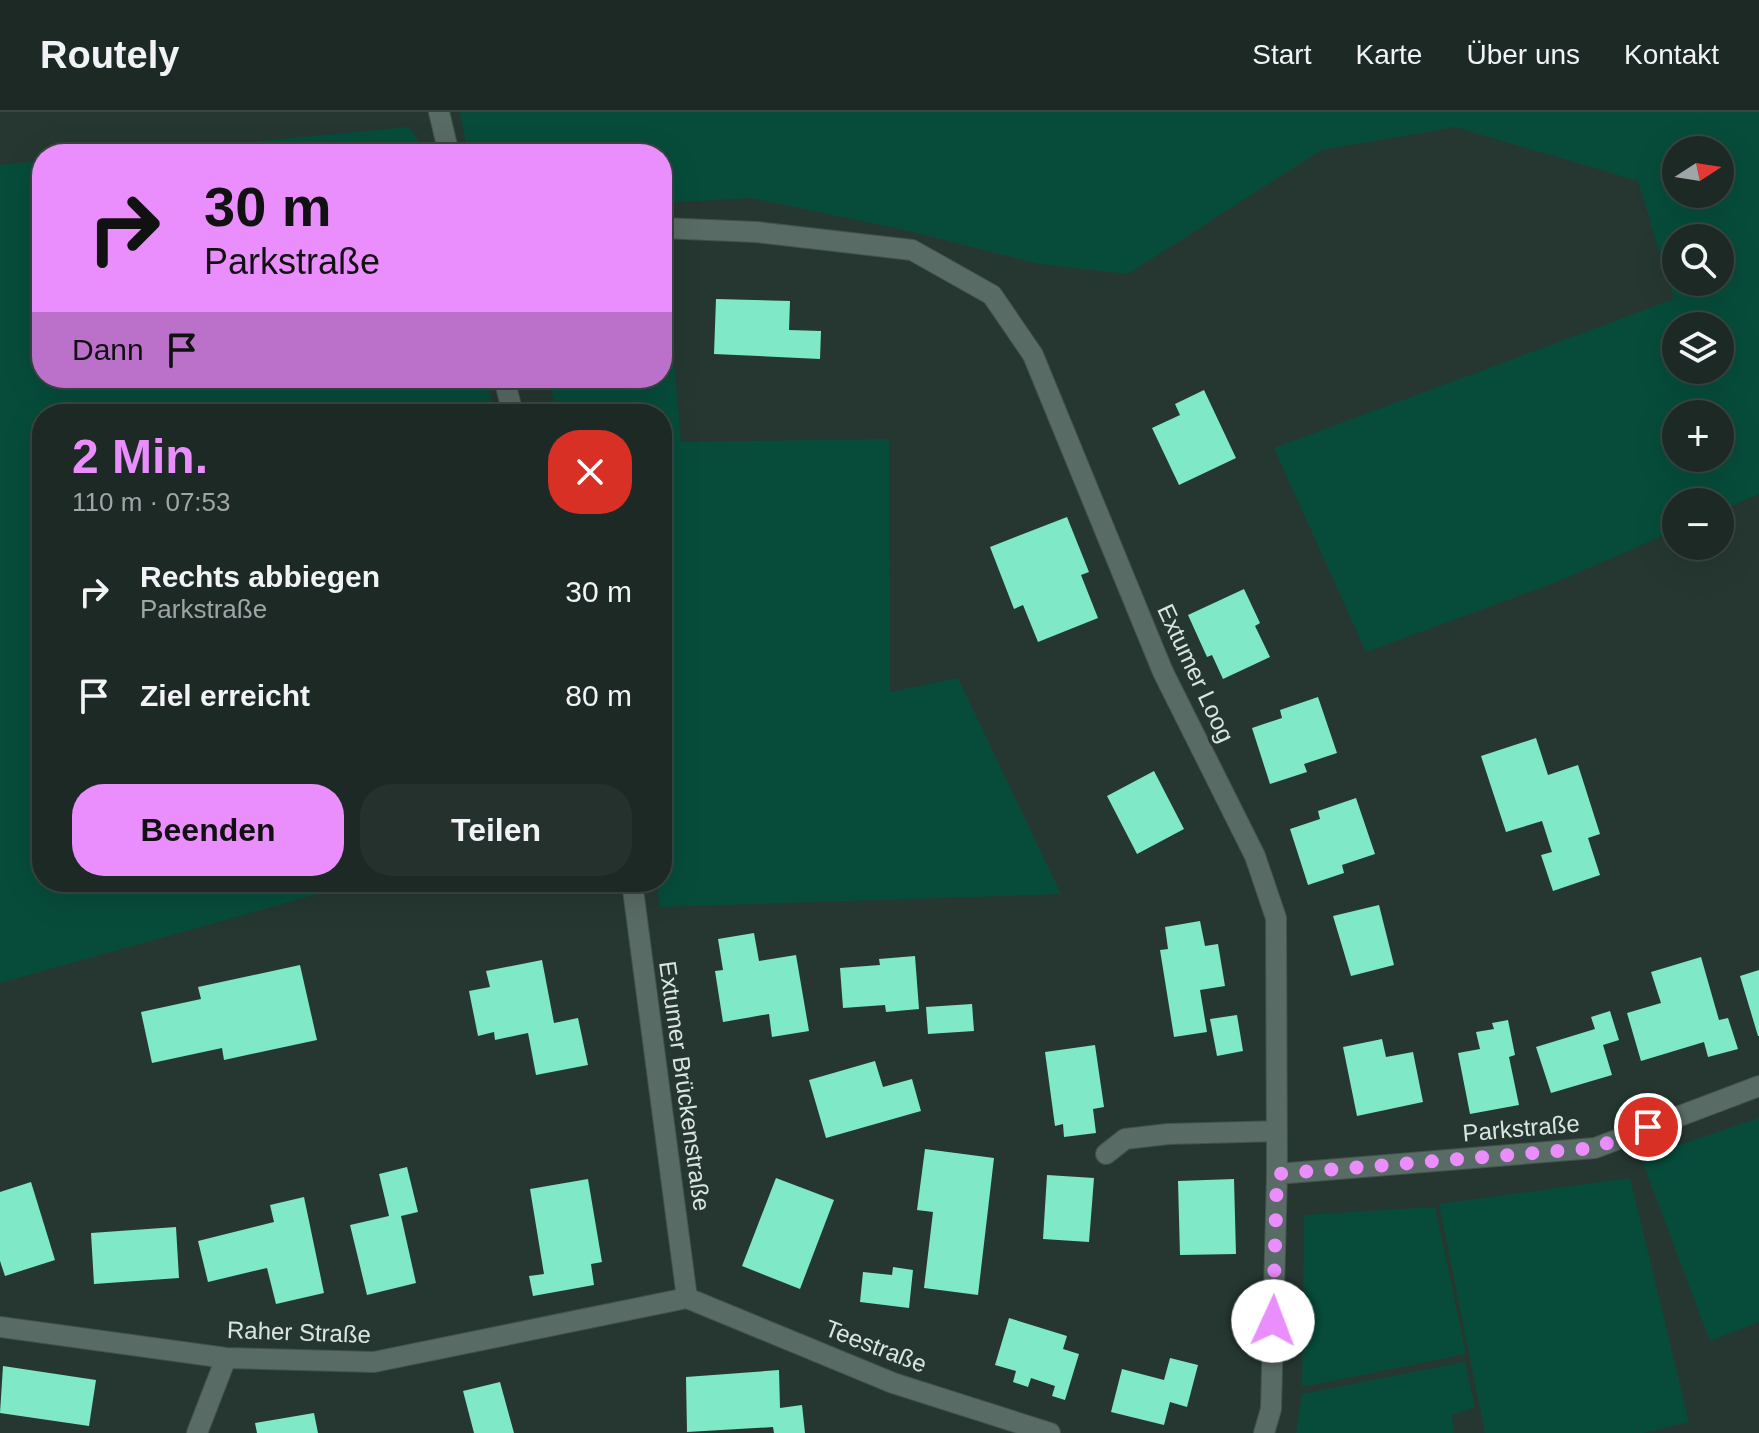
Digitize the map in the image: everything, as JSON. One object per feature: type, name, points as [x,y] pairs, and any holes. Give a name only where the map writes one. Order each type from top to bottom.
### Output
[{"type":"street","points":[[439,112],[447,144]]},
{"type":"street","name":"Extumer Loog","points":[[672,228],[756,232],[912,250],[992,295],[1033,355],[1163,672],[1255,856],[1276,918],[1277,1174],[1271,1409],[1264,1433]]},
{"type":"street","name":"Extumer Brückenstraße","points":[[633,892],[687,1298]]},
{"type":"street","name":"Parkstraße","points":[[1277,1174],[1595,1148],[1759,1086]]},
{"type":"street","points":[[1106,1154],[1125,1139],[1168,1134],[1277,1131]]},
{"type":"street","name":"Raher Straße","points":[[0,1327],[226,1358],[374,1362],[687,1298]]},
{"type":"street","name":"Teestraße","points":[[687,1298],[893,1383],[1050,1433]]},
{"type":"street","points":[[197,1433],[226,1358]]},
{"type":"green space","points":[[460,112],[1759,112],[1759,494],[1734,505],[1734,488],[1662,488],[1662,536],[1559,581],[1366,652],[1274,448],[1674,299],[1673,296],[1734,296],[1734,224],[1662,224],[1662,260],[1638,181],[1455,127],[1321,150],[1128,274],[1039,264],[905,230],[751,198],[672,202],[672,144],[466,144]]},
{"type":"green space","points":[[409,127],[421,144],[228,144]]},
{"type":"green space","points":[[32,162],[32,388],[488,388],[492,404],[32,404],[32,892],[325,892],[0,983],[0,165]]},
{"type":"green space","points":[[672,340],[681,442],[889,439],[890,692],[958,678],[1061,894],[660,907],[658,892],[672,892],[672,404],[554,404],[550,388],[672,388]]},
{"type":"green space","points":[[1759,1118],[1759,1322],[1710,1341],[1641,1158]]},
{"type":"green space","points":[[1630,1178],[1689,1422],[1643,1433],[1485,1433],[1439,1204]]},
{"type":"green space","points":[[1435,1207],[1466,1354],[1302,1387],[1304,1215]]},
{"type":"green space","points":[[1465,1362],[1475,1407],[1452,1415],[1454,1433],[1296,1433],[1302,1394]]},
{"type":"building","points":[[716,299],[790,301],[789,330],[821,331],[820,359],[714,354]]},
{"type":"building","points":[[1204,390],[1236,458],[1179,485],[1152,428],[1180,415],[1175,404]]},
{"type":"building","points":[[1067,517],[1089,572],[1081,575],[1098,618],[1038,642],[1023,605],[1014,609],[990,547]]},
{"type":"building","points":[[1244,589],[1260,623],[1255,626],[1270,657],[1223,679],[1212,655],[1207,657],[1188,615]]},
{"type":"building","points":[[1318,697],[1337,753],[1304,764],[1307,772],[1270,784],[1252,728],[1282,718],[1280,710]]},
{"type":"building","points":[[1536,738],[1548,775],[1578,765],[1600,834],[1588,838],[1600,875],[1553,891],[1541,855],[1552,852],[1542,821],[1506,832],[1481,756]]},
{"type":"building","points":[[1154,771],[1184,829],[1137,854],[1107,796]]},
{"type":"building","points":[[1356,798],[1375,854],[1342,865],[1344,873],[1308,885],[1290,829],[1320,819],[1318,811]]},
{"type":"building","points":[[1379,905],[1394,965],[1351,976],[1333,916]]},
{"type":"building","points":[[1200,921],[1205,946],[1218,944],[1225,986],[1200,990],[1207,1032],[1174,1037],[1160,950],[1168,949],[1165,927]]},
{"type":"building","points":[[754,933],[759,961],[796,955],[809,1031],[772,1037],[769,1014],[723,1022],[715,971],[723,970],[718,939]]},
{"type":"building","points":[[915,956],[919,1009],[886,1012],[885,1005],[843,1008],[840,968],[880,965],[879,959]]},
{"type":"building","points":[[1701,957],[1719,1020],[1728,1018],[1738,1049],[1708,1057],[1704,1042],[1641,1061],[1627,1013],[1661,1003],[1651,972]]},
{"type":"building","points":[[542,960],[554,1023],[578,1018],[588,1065],[536,1075],[528,1033],[495,1040],[494,1032],[478,1036],[469,991],[490,987],[486,971]]},
{"type":"building","points":[[300,965],[317,1040],[224,1060],[222,1048],[152,1063],[141,1012],[201,999],[198,987]]},
{"type":"building","points":[[1759,970],[1759,1036],[1758,1036],[1740,976]]},
{"type":"building","points":[[972,1004],[974,1031],[928,1034],[926,1007]]},
{"type":"building","points":[[1610,1011],[1619,1040],[1603,1045],[1612,1075],[1551,1093],[1536,1047],[1595,1029],[1591,1017]]},
{"type":"building","points":[[1237,1015],[1243,1051],[1217,1056],[1210,1019]]},
{"type":"building","points":[[1508,1020],[1515,1055],[1509,1057],[1519,1105],[1470,1114],[1458,1053],[1480,1049],[1476,1032],[1494,1029],[1492,1023]]},
{"type":"building","points":[[1382,1039],[1386,1057],[1413,1052],[1423,1102],[1357,1116],[1343,1047]]},
{"type":"building","points":[[1095,1045],[1104,1107],[1093,1109],[1096,1133],[1064,1137],[1063,1124],[1055,1126],[1045,1052]]},
{"type":"building","points":[[875,1061],[883,1087],[912,1079],[921,1111],[826,1138],[809,1080]]},
{"type":"building","points":[[925,1149],[994,1158],[978,1295],[924,1288],[933,1212],[917,1210]]},
{"type":"building","points":[[407,1167],[418,1212],[401,1216],[416,1283],[367,1295],[350,1225],[389,1216],[379,1174]]},
{"type":"building","points":[[1047,1175],[1094,1178],[1089,1242],[1043,1239]]},
{"type":"building","points":[[776,1178],[834,1200],[800,1289],[742,1266]]},
{"type":"building","points":[[588,1179],[602,1262],[591,1264],[594,1285],[533,1296],[529,1276],[544,1274],[530,1189]]},
{"type":"building","points":[[1234,1179],[1236,1254],[1180,1255],[1178,1181]]},
{"type":"building","points":[[31,1182],[55,1260],[5,1276],[0,1261],[0,1192]]},
{"type":"building","points":[[304,1197],[324,1293],[276,1304],[267,1268],[208,1282],[198,1241],[274,1222],[270,1205]]},
{"type":"building","points":[[176,1227],[179,1278],[94,1284],[91,1233]]},
{"type":"building","points":[[893,1267],[913,1270],[909,1308],[860,1302],[863,1272],[892,1275]]},
{"type":"building","points":[[1009,1318],[1067,1336],[1063,1349],[1079,1354],[1065,1400],[1052,1396],[1055,1386],[1031,1378],[1028,1387],[1013,1382],[1016,1371],[995,1365]]},
{"type":"building","points":[[1170,1358],[1198,1365],[1187,1407],[1170,1402],[1164,1425],[1111,1412],[1122,1369],[1164,1380]]},
{"type":"building","points":[[3,1366],[96,1380],[89,1426],[0,1413]]},
{"type":"building","points":[[779,1370],[780,1408],[802,1405],[805,1433],[774,1433],[773,1427],[687,1432],[686,1377]]},
{"type":"building","points":[[500,1382],[514,1433],[474,1433],[463,1391]]},
{"type":"building","points":[[314,1413],[318,1433],[257,1433],[255,1423]]},
{"type":"route","points":[[1273,1321],[1277,1174],[1595,1148],[1648,1127]]}]
